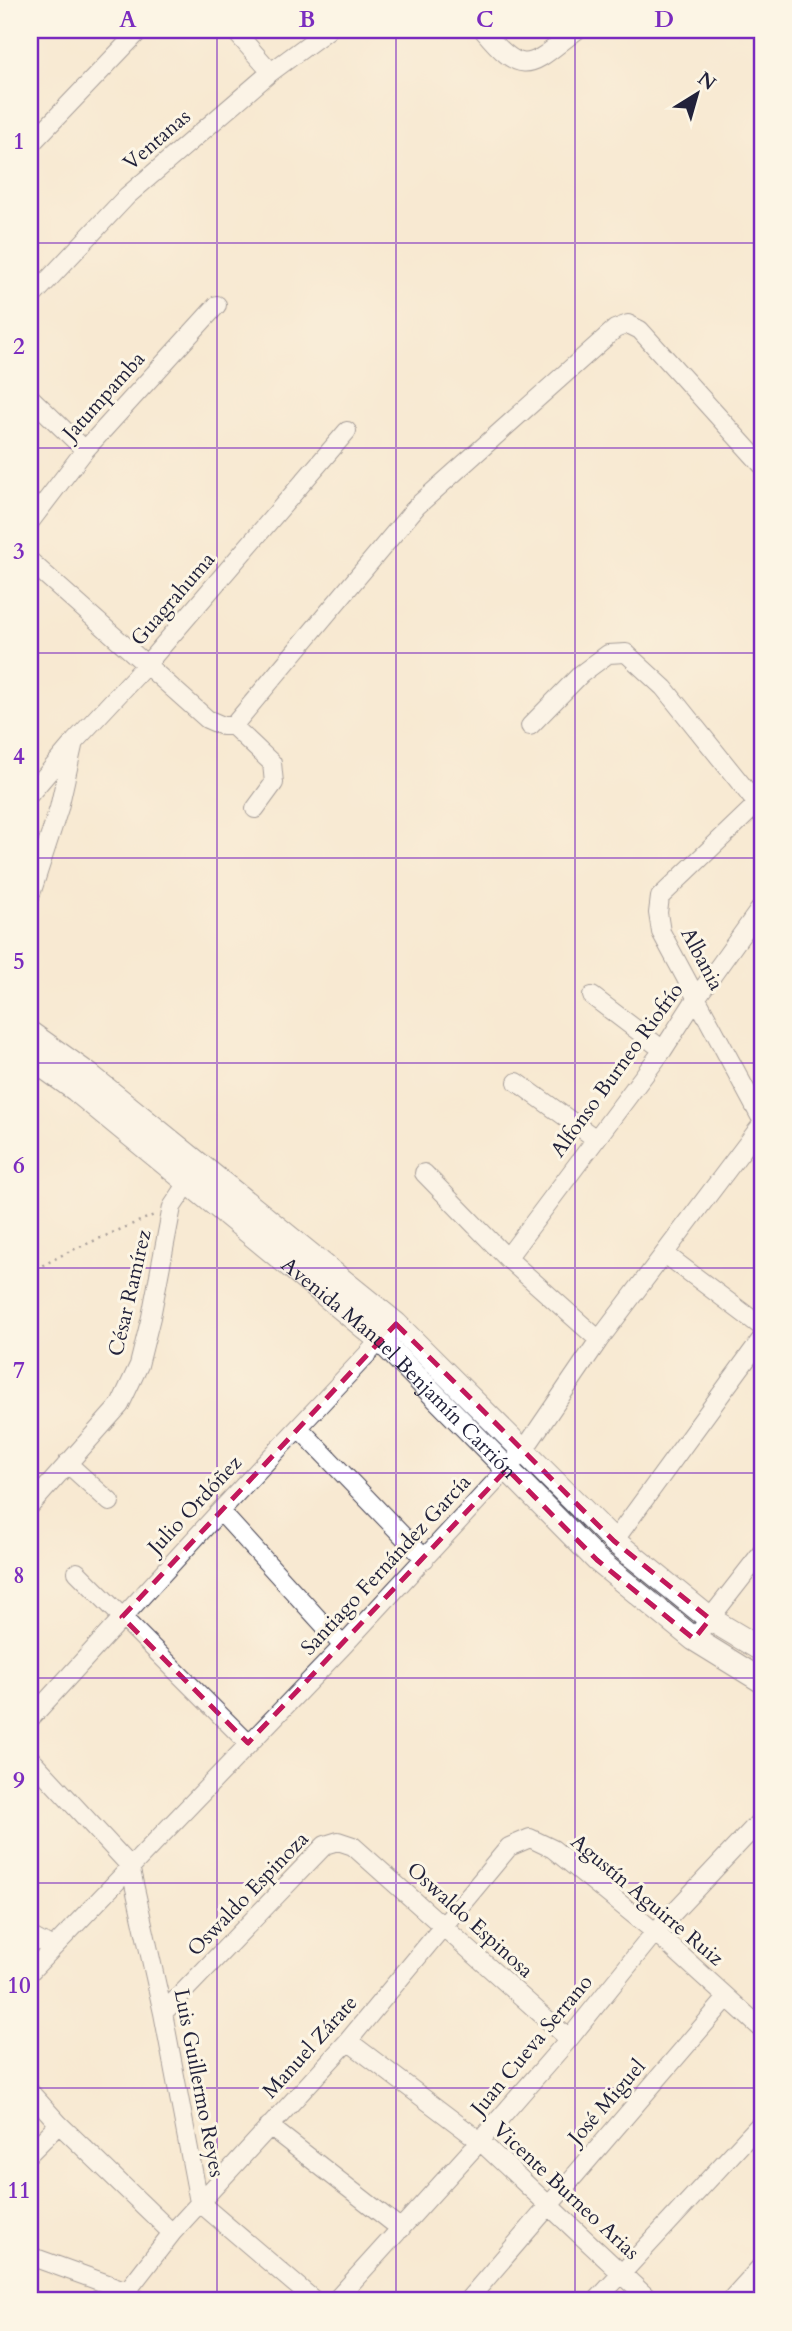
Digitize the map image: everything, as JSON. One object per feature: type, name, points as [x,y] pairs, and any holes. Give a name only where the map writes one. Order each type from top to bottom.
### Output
[{"type":"main road","name":"Avenida Manuel Benjamín Carrión","points":[[30,1033],[89,1074],[396,1324],[614,1541],[710,1619],[762,1650]]},
{"type":"main road","name":"Avenida Manuel Benjamín Carrión","points":[[30,1057],[76,1090],[380,1340],[597,1560],[694,1639],[762,1681]]},
{"type":"main road","points":[[733,2301],[762,2269]]},
{"type":"street","points":[[30,145],[140,30]]},
{"type":"street","points":[[234,30],[271,72]]},
{"type":"street","name":"Ventanas","points":[[30,299],[128,196],[271,72],[328,30]]},
{"type":"street","points":[[483,30],[503,54],[517,62],[534,62],[577,30]]},
{"type":"street","name":"Jatumpamba","points":[[30,522],[85,450],[217,305]]},
{"type":"street","points":[[233,726],[416,506],[615,329],[628,324],[640,330],[762,465]]},
{"type":"street","points":[[30,397],[85,450]]},
{"type":"street","name":"Guagrahuma","points":[[30,794],[146,665],[347,431]]},
{"type":"street","points":[[30,561],[207,719],[218,725],[233,726],[272,763],[274,783],[255,809]]},
{"type":"street","name":"Albania","points":[[530,726],[590,667],[608,654],[626,653],[664,688],[760,807],[660,897],[658,913],[661,932],[762,1122]]},
{"type":"street","points":[[30,897],[59,808],[75,741]]},
{"type":"street","name":"Alfonso Burneo Riofrío","points":[[507,1258],[663,1050],[696,997],[762,906]]},
{"type":"street","points":[[592,996],[663,1050]]},
{"type":"street","points":[[517,1082],[596,1139]]},
{"type":"street","name":"Santiago Fernández García","points":[[30,1972],[343,1646],[524,1450],[599,1340],[762,1122]]},
{"type":"street","points":[[424,1173],[507,1258],[599,1340]]},
{"type":"street","name":"César Ramírez","points":[[30,1506],[120,1405],[139,1365],[172,1207],[188,1183]]},
{"type":"street","points":[[665,1254],[762,1327]]},
{"type":"street","name":"Julio Ordóñez","points":[[30,1719],[396,1324]]},
{"type":"street","points":[[614,1541],[762,1338]]},
{"type":"street","points":[[299,1428],[425,1559]]},
{"type":"street","points":[[67,1463],[110,1502]]},
{"type":"street","points":[[220,1511],[343,1646]]},
{"type":"street","points":[[694,1639],[762,1552]]},
{"type":"street","points":[[77,1572],[248,1744]]},
{"type":"street","points":[[30,1758],[130,1866]]},
{"type":"street","name":"Juan Cueva Serrano","points":[[335,2301],[569,2039],[655,1932],[762,1819]]},
{"type":"street","name":"Agustín Aguirre Ruiz","points":[[530,1838],[553,1849],[655,1932],[762,2029]]},
{"type":"street","name":"Manuel Zárate","points":[[133,2296],[172,2233],[348,2041],[509,1847],[530,1838]]},
{"type":"street","name":"Oswaldo Espinosa","points":[[338,1841],[353,1846],[569,2039]]},
{"type":"street","name":"Oswaldo Espinoza","points":[[163,2013],[325,1845],[338,1841]]},
{"type":"street","name":"Luis Guillermo Reyes","points":[[130,1866],[163,2013],[199,2202],[314,2301]]},
{"type":"street","points":[[30,1936],[53,1948]]},
{"type":"street","name":"José Miguel","points":[[467,2301],[727,1998]]},
{"type":"street","name":"Vicente Burneo Arias","points":[[348,2041],[480,2141],[651,2301]]},
{"type":"street","points":[[30,2092],[59,2124],[172,2233]]},
{"type":"street","points":[[597,2301],[762,2122]]},
{"type":"street","points":[[30,2153],[59,2124]]},
{"type":"street","points":[[270,2126],[401,2229]]},
{"type":"street","points":[[30,2256],[133,2296]]},
{"type":"path","points":[[30,1272],[68,1252],[172,1207]]},
{"type":"highlighted area","points":[[396,1324],[614,1541],[710,1619],[694,1639],[597,1560],[507,1469],[248,1743],[122,1617]]}]
